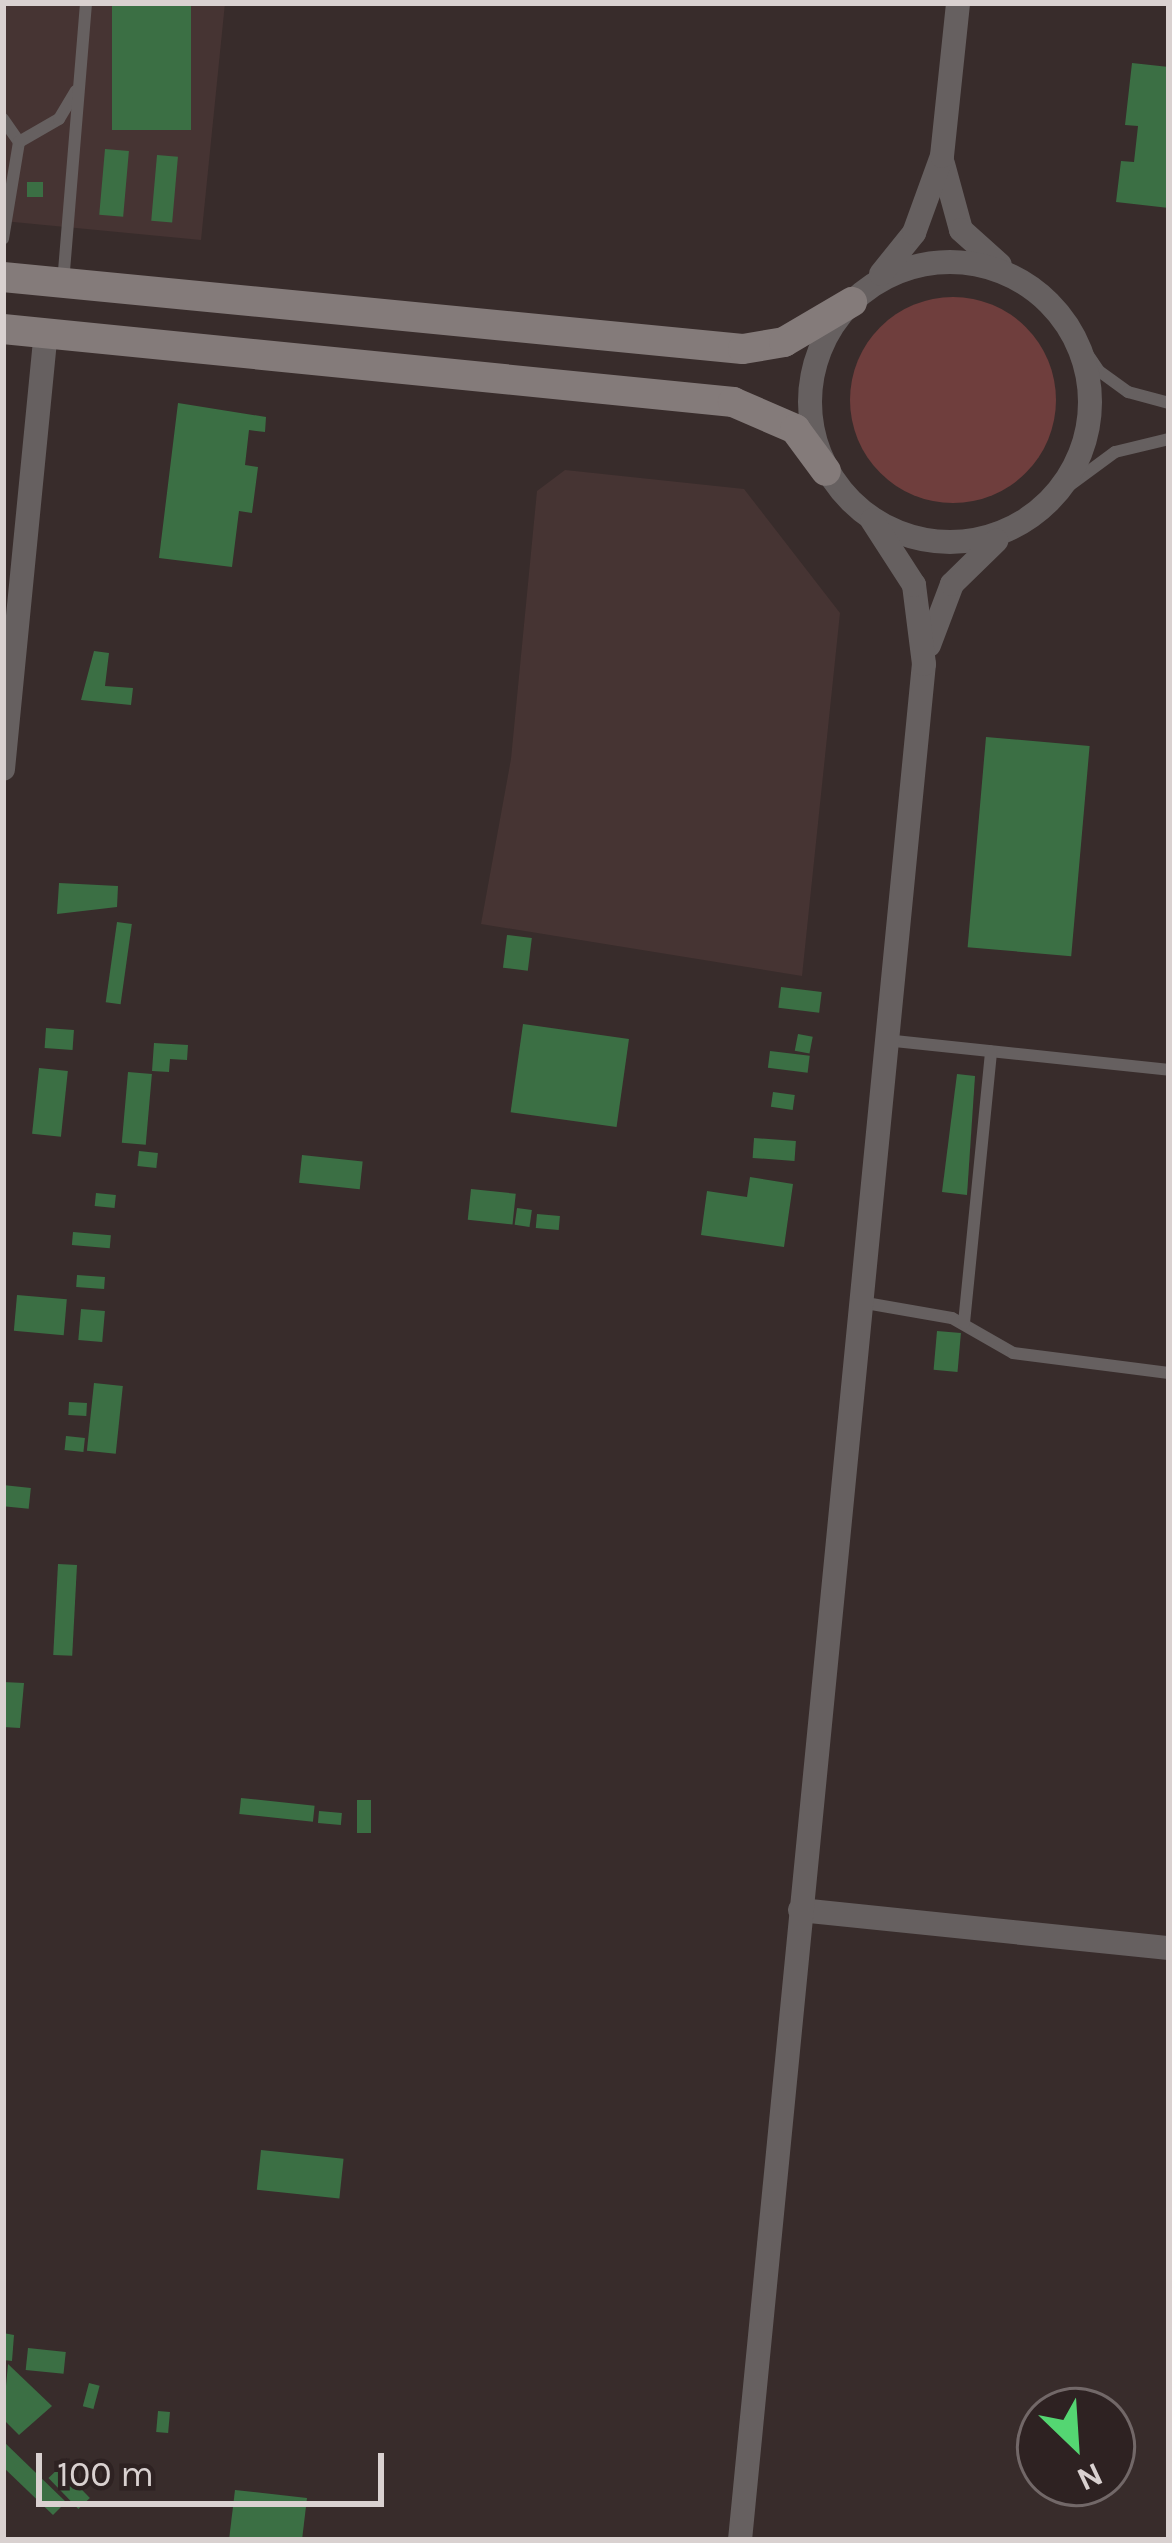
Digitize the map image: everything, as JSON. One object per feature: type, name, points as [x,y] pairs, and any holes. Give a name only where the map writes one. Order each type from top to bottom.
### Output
[{"type":"street","points":[[826,471],[810,428],[810,382],[824,338],[914,233],[942,156],[958,3]]},
{"type":"street","points":[[924,664],[952,584],[1054,497],[1078,461],[1090,418],[1089,375],[1074,334],[961,230],[942,156]]},
{"type":"street","points":[[3,277],[742,349],[784,342],[898,272],[938,262],[1018,279]]},
{"type":"street","points":[[3,329],[733,401],[795,430],[872,520],[914,585],[924,664],[740,2540]]},
{"type":"street","points":[[3,770],[46,333]]},
{"type":"street","points":[[872,520],[940,543],[1011,529]]},
{"type":"street","points":[[800,1910],[1169,1948]]},
{"type":"lane","points":[[63,283],[86,3]]},
{"type":"lane","points":[[19,142],[58,119],[80,79]]},
{"type":"lane","points":[[3,119],[19,142],[3,239]]},
{"type":"lane","points":[[1074,334],[1113,381],[1169,403]]},
{"type":"lane","points":[[1054,497],[1115,452],[1169,439]]},
{"type":"lane","points":[[885,1040],[1169,1070]]},
{"type":"lane","points":[[964,1323],[991,1052]]},
{"type":"lane","points":[[859,1302],[964,1323],[1013,1353],[1169,1373]]},
{"type":"shaded area","points":[[3,3],[225,3],[201,240],[3,221]]},
{"type":"shaded area","points":[[953,297],[992,305],[1026,327],[1048,361],[1056,400],[1048,439],[1026,473],[992,495],[953,503],[914,495],[880,473],[858,439],[850,400],[858,361],[880,327],[914,305]]},
{"type":"shaded area","points":[[565,470],[744,489],[840,613],[802,976],[481,924],[511,759],[537,491]]},
{"type":"building","points":[[112,3],[191,3],[191,130],[112,130]]},
{"type":"building","points":[[1132,63],[1169,67],[1169,208],[1116,202],[1121,161],[1134,162],[1138,126],[1125,125]]},
{"type":"building","points":[[105,149],[129,151],[123,217],[99,215]]},
{"type":"building","points":[[157,155],[178,157],[172,223],[151,221]]},
{"type":"building","points":[[27,182],[43,182],[43,197],[27,197]]},
{"type":"building","points":[[178,403],[266,417],[265,432],[249,430],[245,465],[258,467],[252,513],[239,511],[232,567],[159,558]]},
{"type":"building","points":[[94,651],[109,653],[105,686],[133,688],[131,705],[81,700]]},
{"type":"building","points":[[986,737],[1090,746],[1071,956],[968,947]]},
{"type":"building","points":[[59,883],[118,886],[117,907],[57,914]]},
{"type":"building","points":[[117,922],[132,924],[121,1004],[106,1002]]},
{"type":"building","points":[[507,935],[532,938],[528,971],[503,968]]},
{"type":"building","points":[[781,987],[822,992],[819,1013],[778,1008]]},
{"type":"building","points":[[523,1024],[629,1039],[617,1127],[511,1112]]},
{"type":"building","points":[[46,1028],[74,1030],[73,1050],[45,1048]]},
{"type":"building","points":[[798,1034],[813,1037],[809,1054],[795,1051]]},
{"type":"building","points":[[154,1043],[188,1045],[187,1060],[170,1059],[169,1072],[152,1071]]},
{"type":"building","points":[[770,1051],[810,1056],[808,1073],[768,1068]]},
{"type":"building","points":[[39,1068],[68,1071],[61,1137],[32,1134]]},
{"type":"building","points":[[128,1072],[152,1074],[146,1145],[122,1143]]},
{"type":"building","points":[[957,1074],[975,1076],[967,1195],[942,1192]]},
{"type":"building","points":[[773,1092],[795,1095],[793,1110],[771,1107]]},
{"type":"building","points":[[754,1138],[796,1141],[795,1161],[753,1158]]},
{"type":"building","points":[[139,1151],[158,1153],[156,1168],[137,1166]]},
{"type":"building","points":[[302,1155],[363,1161],[360,1189],[299,1183]]},
{"type":"building","points":[[750,1177],[793,1184],[784,1247],[701,1235],[707,1191],[747,1197]]},
{"type":"building","points":[[471,1189],[516,1194],[513,1225],[468,1220]]},
{"type":"building","points":[[96,1193],[116,1195],[115,1208],[95,1206]]},
{"type":"building","points":[[517,1208],[532,1210],[529,1227],[515,1225]]},
{"type":"building","points":[[537,1214],[560,1216],[559,1230],[536,1228]]},
{"type":"building","points":[[73,1232],[111,1235],[110,1248],[72,1245]]},
{"type":"building","points":[[77,1275],[105,1277],[104,1289],[76,1287]]},
{"type":"building","points":[[17,1295],[67,1299],[64,1335],[14,1331]]},
{"type":"building","points":[[81,1309],[105,1311],[102,1342],[78,1340]]},
{"type":"building","points":[[937,1331],[961,1333],[958,1372],[934,1370]]},
{"type":"building","points":[[94,1383],[123,1386],[116,1454],[87,1451]]},
{"type":"building","points":[[69,1402],[87,1403],[86,1416],[68,1415]]},
{"type":"building","points":[[66,1436],[85,1438],[83,1452],[65,1450]]},
{"type":"building","points":[[3,1485],[31,1488],[29,1509],[3,1506]]},
{"type":"building","points":[[58,1564],[77,1565],[72,1656],[53,1655]]},
{"type":"building","points":[[3,1682],[24,1683],[20,1728],[3,1727]]},
{"type":"building","points":[[241,1798],[315,1806],[313,1822],[239,1814]]},
{"type":"building","points":[[357,1800],[371,1800],[371,1833],[357,1833]]},
{"type":"building","points":[[319,1811],[342,1813],[341,1825],[318,1823]]},
{"type":"building","points":[[261,2150],[344,2159],[339,2198],[257,2190]]},
{"type":"building","points":[[3,2333],[14,2335],[12,2361],[3,2360]]},
{"type":"building","points":[[28,2348],[66,2352],[63,2374],[26,2370]]},
{"type":"building","points":[[8,2364],[52,2406],[19,2435],[3,2419]]},
{"type":"building","points":[[89,2383],[100,2386],[93,2409],[83,2406]]},
{"type":"building","points":[[158,2411],[170,2412],[168,2433],[156,2432]]},
{"type":"building","points":[[3,2441],[66,2502],[53,2515],[3,2467]]},
{"type":"building","points":[[60,2467],[90,2498],[78,2509],[48,2478]]},
{"type":"building","points":[[235,2490],[307,2498],[302,2540],[229,2540]]}]
